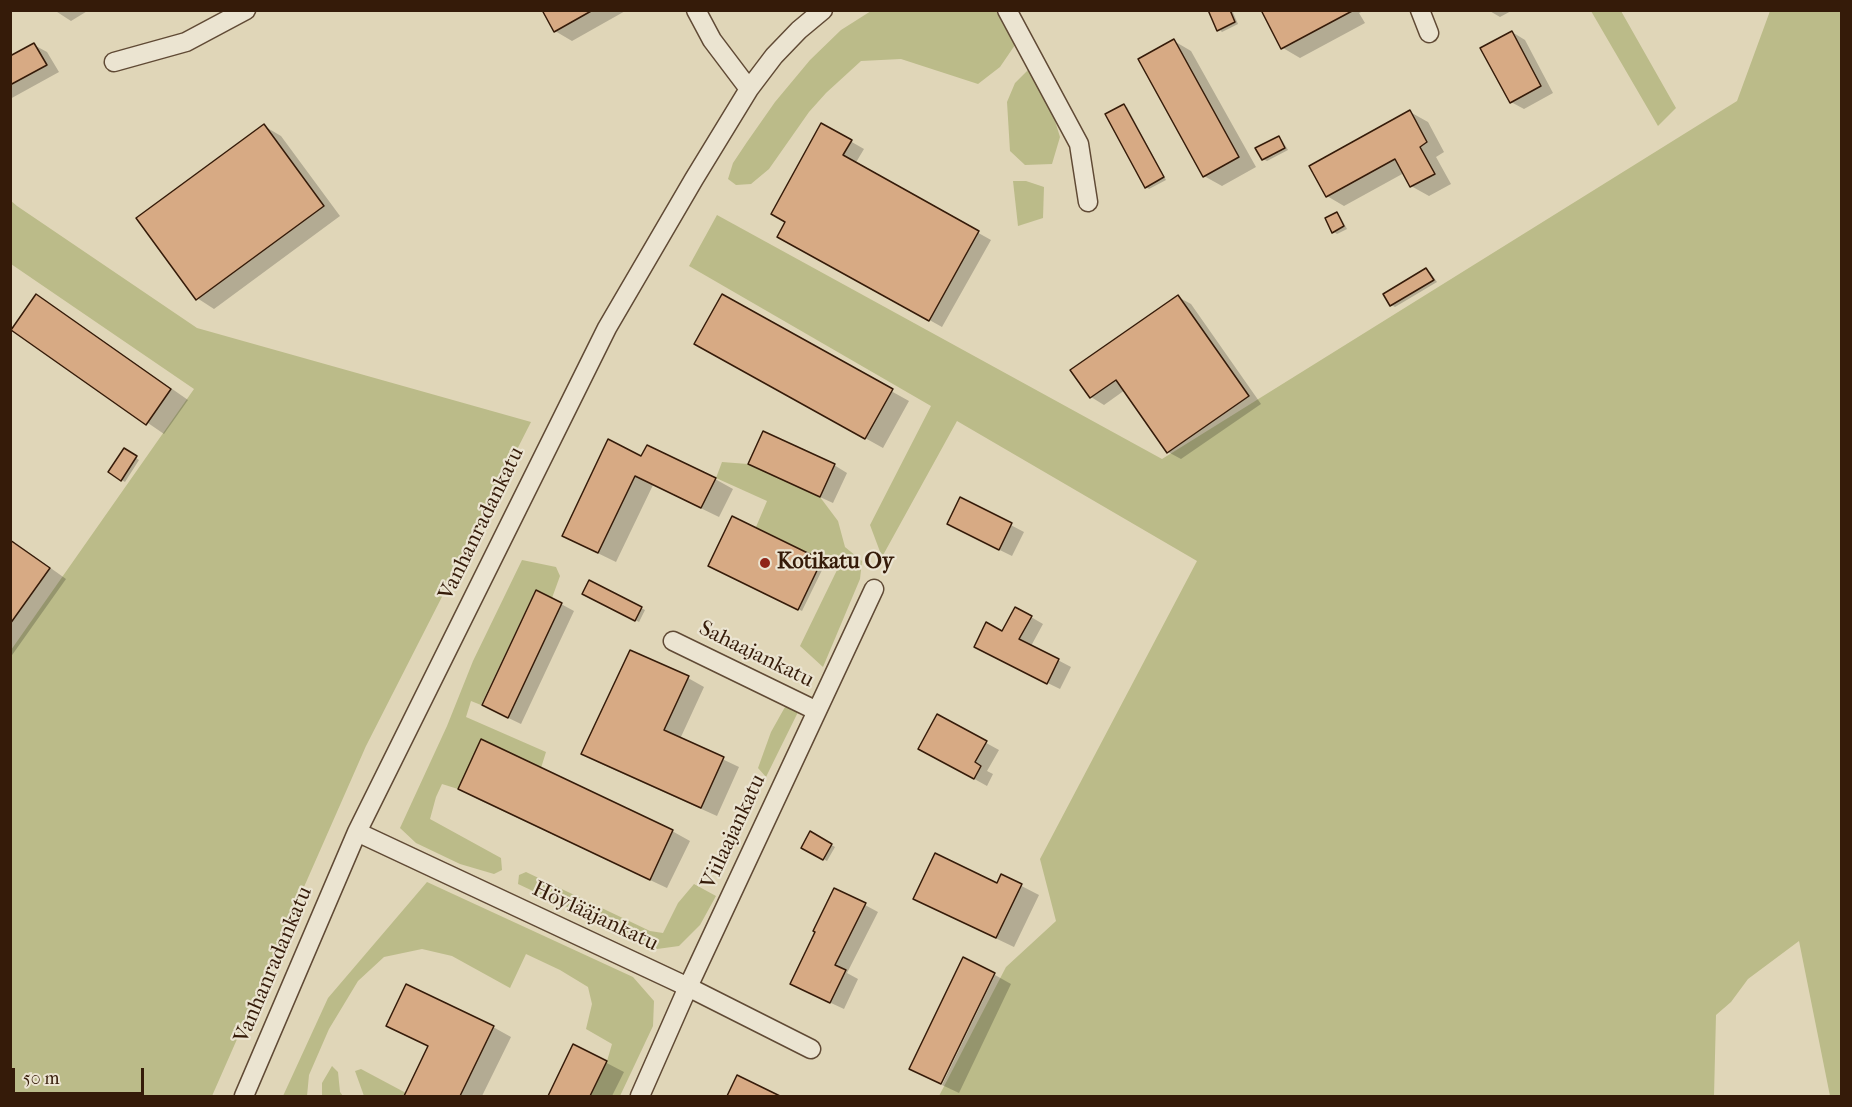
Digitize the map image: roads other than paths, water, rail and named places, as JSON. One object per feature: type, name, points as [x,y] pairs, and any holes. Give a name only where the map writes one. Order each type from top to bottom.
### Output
[{"type":"street","points":[[114,62],[186,42],[246,10]]},
{"type":"street","points":[[696,10],[712,40],[749,89]]},
{"type":"street","name":"Vanhanradankatu","points":[[244,1096],[357,832],[607,328],[749,89],[798,30],[823,10]]},
{"type":"street","points":[[1007,10],[1079,144],[1088,202]]},
{"type":"street","points":[[1420,10],[1430,33]]},
{"type":"street","name":"Viilaajankatu","points":[[640,1096],[688,987],[874,589]]},
{"type":"street","name":"Sahaajankatu","points":[[673,641],[817,711]]},
{"type":"street","name":"Höylääjankatu","points":[[357,832],[688,987],[811,1049]]},
{"type":"place","name":"Kotikatu Oy","points":[[765,563]]}]
